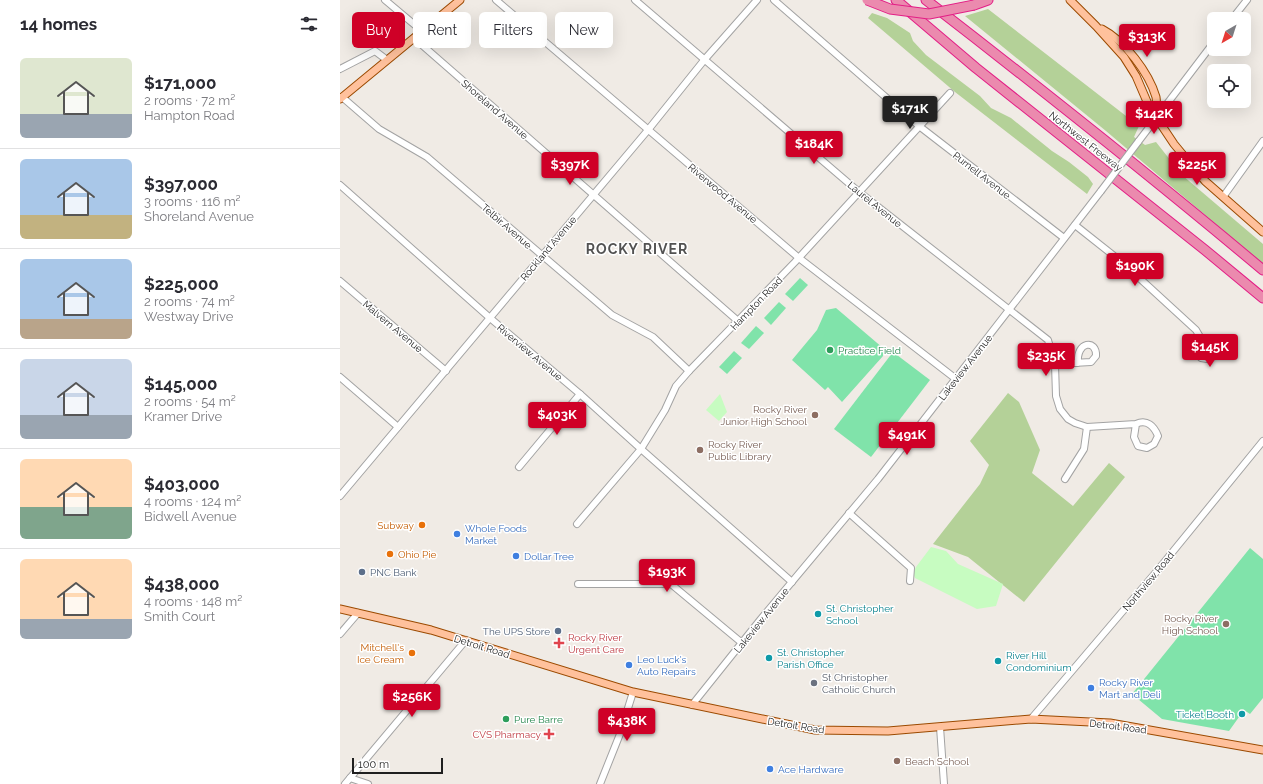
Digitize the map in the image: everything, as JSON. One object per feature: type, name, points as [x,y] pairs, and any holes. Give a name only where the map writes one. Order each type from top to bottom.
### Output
[{"type":"highway","points":[[867,0],[890,9],[929,14],[988,0]]},
{"type":"highway","name":"Northwest Freeway","points":[[896,0],[976,68],[1263,298]]},
{"type":"highway","name":"Northwest Freeway","points":[[926,0],[1263,270]]},
{"type":"main road","points":[[445,12],[460,0]]},
{"type":"main road","points":[[1070,0],[1124,57],[1136,76],[1148,104],[1174,144],[1188,161],[1206,181],[1263,232]]},
{"type":"main road","points":[[341,98],[413,39]]},
{"type":"main road","name":"Detroit Road","points":[[340,609],[466,640],[633,692],[815,730],[888,731],[1031,719],[1110,723],[1263,750]]},
{"type":"street","points":[[385,0],[413,23]]},
{"type":"street","name":"Riverwood Avenue","points":[[496,0],[799,258],[956,379]]},
{"type":"street","name":"Laurel Avenue","points":[[635,0],[858,192],[1048,340],[1055,364],[1056,396],[1060,409],[1068,419],[1075,424],[1087,428]]},
{"type":"street","name":"Rockland Avenue","points":[[340,496],[648,130],[705,59],[757,0]]},
{"type":"street","name":"Purnell Avenue","points":[[774,0],[919,126],[1064,238]]},
{"type":"street","points":[[1238,12],[1247,0]]},
{"type":"street","name":"Shoreland Avenue","points":[[425,48],[738,321]]},
{"type":"street","points":[[340,69],[375,51],[387,60]]},
{"type":"street","name":"Lakeview Avenue","points":[[692,705],[878,479],[1075,225],[1207,51]]},
{"type":"street","name":"Hampton Road","points":[[577,524],[641,449],[665,410],[676,386],[799,258],[950,93]]},
{"type":"street","name":"Telbir Avenue","points":[[341,98],[380,129],[427,157],[612,315],[653,337],[689,371]]},
{"type":"street","points":[[1223,197],[1263,141]]},
{"type":"street","name":"Riverview Avenue","points":[[340,185],[490,318],[580,394],[792,582]]},
{"type":"street","points":[[1075,225],[1128,268],[1196,330],[1203,342]]},
{"type":"street","name":"Malvern Avenue","points":[[340,280],[446,371]]},
{"type":"street","points":[[1055,364],[1078,363]]},
{"type":"street","points":[[340,377],[398,427]]},
{"type":"street","points":[[519,467],[580,394]]},
{"type":"street","points":[[1065,479],[1084,450],[1087,428],[1136,424],[1141,422],[1148,423],[1154,428],[1158,436],[1154,444],[1147,448],[1138,446],[1134,437],[1136,424]]},
{"type":"street","name":"Northview Road","points":[[1031,719],[1152,577],[1263,441]]},
{"type":"street","points":[[849,513],[911,568],[910,581]]},
{"type":"street","points":[[578,584],[671,584],[742,643]]},
{"type":"street","points":[[340,634],[358,613]]},
{"type":"street","points":[[345,784],[466,640]]},
{"type":"street","points":[[600,784],[620,734],[633,692]]},
{"type":"street","points":[[940,727],[944,784]]},
{"type":"street","points":[[350,778],[368,784]]},
{"type":"green space","points":[[988,9],[1139,126],[1134,137],[1145,145],[1156,142],[1182,175],[1263,244],[1263,264],[1106,131],[965,16]]},
{"type":"green space","points":[[872,13],[887,18],[910,33],[913,41],[926,55],[980,96],[991,108],[1011,118],[1052,151],[1088,177],[1093,184],[1087,194],[955,92],[868,18]]},
{"type":"green space","points":[[800,278],[808,285],[793,301],[785,294]]},
{"type":"green space","points":[[779,302],[786,308],[771,325],[764,318]]},
{"type":"green space","name":"Practice Field","points":[[836,308],[883,348],[883,356],[842,402],[828,387],[825,390],[792,360],[817,330],[826,310]]},
{"type":"green space","points":[[756,326],[764,333],[749,349],[741,343]]},
{"type":"green space","points":[[734,351],[742,358],[727,374],[719,367]]},
{"type":"green space","points":[[893,352],[930,380],[871,457],[834,429]]},
{"type":"green space","points":[[1008,393],[1019,402],[1040,450],[1032,473],[1073,506],[1109,463],[1125,477],[1024,602],[968,557],[933,544],[980,484],[989,465],[970,441]]},
{"type":"green space","points":[[720,394],[727,412],[719,421],[706,410]]},
{"type":"green space","points":[[931,547],[946,551],[958,564],[1003,584],[996,606],[977,609],[915,578],[913,573],[916,567]]},
{"type":"green space","name":"Rocky River High School","points":[[1250,548],[1263,559],[1263,698],[1250,714],[1244,710],[1229,731],[1162,719],[1132,694]]},
{"type":"place","name":"Practice Field","points":[[830,350]]},
{"type":"place","name":"Rocky River Junior High School","points":[[815,415]]},
{"type":"place","name":"Rocky River Public Library","points":[[700,450]]},
{"type":"place","name":"Subway","points":[[422,525]]},
{"type":"place","name":"Whole Foods Market","points":[[457,534]]},
{"type":"place","name":"Ohio Pie","points":[[390,554]]},
{"type":"place","name":"Dollar Tree","points":[[516,556]]},
{"type":"place","name":"PNC Bank","points":[[362,572]]},
{"type":"place","name":"St. Christopher School","points":[[818,614]]},
{"type":"place","name":"Rocky River High School","points":[[1226,624]]},
{"type":"place","name":"The UPS Store","points":[[558,631]]},
{"type":"place","name":"Rocky River Urgent Care","points":[[559,643]]},
{"type":"place","name":"Mitchell's Ice Cream","points":[[412,653]]},
{"type":"place","name":"St. Christopher Parish Office","points":[[769,658]]},
{"type":"place","name":"River Hill Condominium","points":[[998,661]]},
{"type":"place","name":"Leo Luck's Auto Repairs","points":[[629,665]]},
{"type":"place","name":"St Christopher Catholic Church","points":[[814,683]]},
{"type":"place","name":"Rocky River Mart and Deli","points":[[1091,688]]},
{"type":"place","name":"Ticket Booth","points":[[1242,714]]},
{"type":"place","name":"Pure Barre","points":[[506,719]]},
{"type":"place","name":"CVS Pharmacy","points":[[549,734]]},
{"type":"place","name":"Beach School","points":[[897,761]]},
{"type":"place","name":"Ace Hardware","points":[[770,769]]},
{"type":"district","name":"ROCKY RIVER","points":[[637,249]]}]
